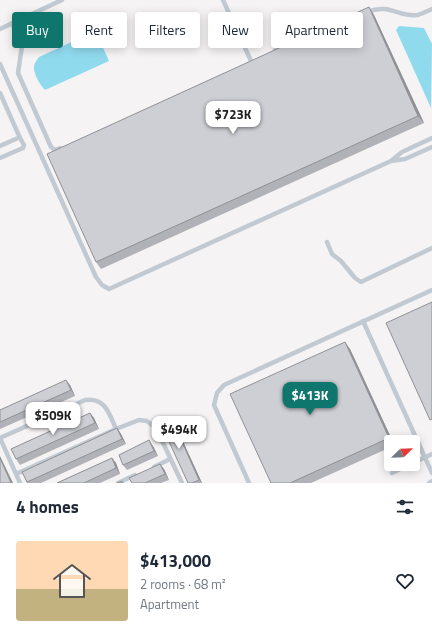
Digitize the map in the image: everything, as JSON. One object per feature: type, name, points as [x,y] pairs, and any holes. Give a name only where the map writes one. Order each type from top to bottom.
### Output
[{"type":"street","points":[[36,12],[62,0]]},
{"type":"street","points":[[223,0],[251,61]]},
{"type":"street","points":[[363,14],[382,8],[410,15],[418,15],[432,9]]},
{"type":"street","points":[[0,29],[12,23]]},
{"type":"street","points":[[22,48],[18,73],[47,138],[54,150],[65,146]]},
{"type":"street","points":[[271,52],[280,48]]},
{"type":"street","points":[[244,64],[258,58]]},
{"type":"street","points":[[0,64],[96,277],[102,285],[109,289],[391,161],[402,152],[432,138]]},
{"type":"street","points":[[0,93],[24,145],[23,148],[0,158]]},
{"type":"street","points":[[0,146],[20,138]]},
{"type":"street","points":[[391,161],[405,159],[432,147]]},
{"type":"street","points":[[327,242],[332,254],[341,261],[355,278],[361,282],[432,248]]},
{"type":"street","points":[[249,483],[214,405],[217,393],[224,385],[432,290]]},
{"type":"street","points":[[363,321],[432,473]]},
{"type":"street","points":[[20,483],[0,438],[85,400],[93,399],[102,403],[107,409],[116,429]]},
{"type":"street","points":[[16,474],[134,421],[143,421],[151,423],[158,431],[182,483]]},
{"type":"street","points":[[420,459],[432,454]]},
{"type":"street","points":[[151,468],[170,459]]},
{"type":"street","points":[[392,473],[396,471]]},
{"type":"street","points":[[118,483],[138,474]]},
{"type":"water","points":[[399,26],[424,28],[432,44],[431,108],[396,30]]},
{"type":"water","points":[[71,42],[71,48],[103,48],[109,61],[45,90],[37,79],[34,69],[35,63],[39,57],[58,48],[63,48],[63,46]]},
{"type":"building","points":[[369,7],[418,116],[96,262],[47,154],[279,48],[363,48],[363,12],[358,12]]},
{"type":"building","points":[[432,302],[432,419],[430,420],[386,323]]},
{"type":"building","points":[[345,342],[388,435],[384,435],[384,440],[290,483],[271,483],[230,394]]},
{"type":"building","points":[[66,380],[71,390],[0,422],[0,410]]},
{"type":"building","points":[[90,413],[95,423],[16,459],[11,449]]},
{"type":"building","points":[[171,417],[199,480],[192,483],[188,483],[160,422]]},
{"type":"building","points":[[117,428],[122,439],[27,482],[22,472]]},
{"type":"building","points":[[149,440],[154,451],[123,465],[119,455]]},
{"type":"building","points":[[0,458],[11,483],[0,483]]},
{"type":"building","points":[[112,458],[116,468],[84,483],[57,483]]},
{"type":"building","points":[[160,464],[165,474],[145,483],[132,483],[129,478]]}]
